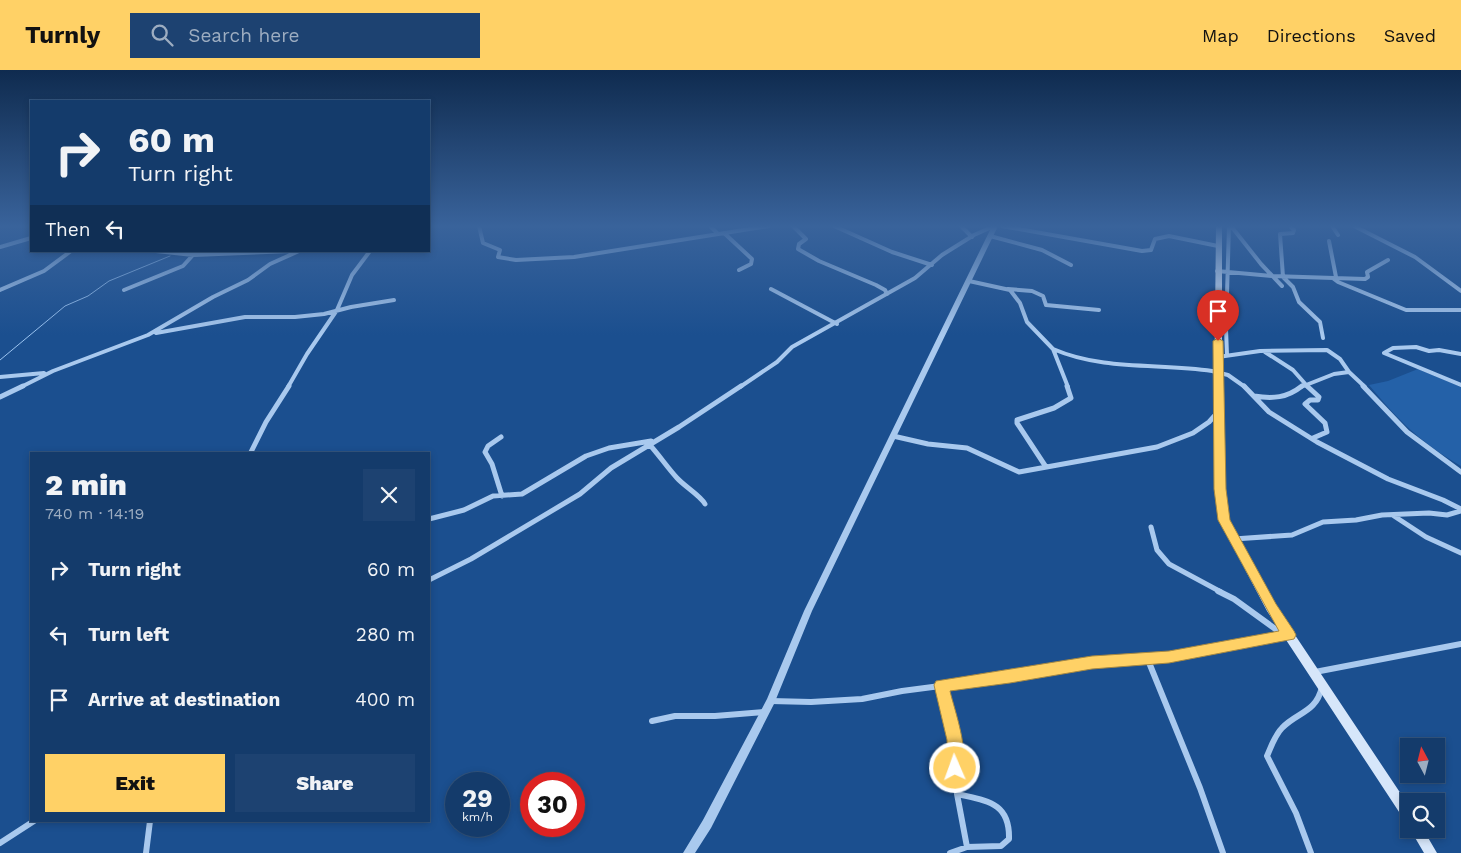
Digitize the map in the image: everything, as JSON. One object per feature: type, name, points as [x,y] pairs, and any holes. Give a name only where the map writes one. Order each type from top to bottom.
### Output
[{"type":"main road","points":[[1221,263],[1223,356],[1218,372],[1218,412],[1220,489],[1224,520],[1287,635],[1314,672],[1400,803]]},
{"type":"main road","points":[[1422,838],[1432,853]]},
{"type":"street","points":[[0,290],[44,271],[55,263]]},
{"type":"street","points":[[124,290],[183,266],[186,263]]},
{"type":"street","points":[[0,397],[52,371],[148,335],[213,297],[243,283],[273,263]]},
{"type":"street","points":[[251,452],[266,422],[282,399],[307,354],[337,310],[352,275],[361,263]]},
{"type":"street","points":[[740,270],[751,263]]},
{"type":"street","points":[[821,263],[876,285],[887,294]]},
{"type":"street","points":[[927,263],[932,264]]},
{"type":"street","points":[[689,853],[707,824],[765,712],[808,611],[978,263]]},
{"type":"street","points":[[1068,263],[1071,265]]},
{"type":"street","points":[[1224,263],[1222,271],[1334,280],[1365,279],[1368,277],[1367,272],[1384,263]]},
{"type":"street","points":[[1261,263],[1282,286]]},
{"type":"street","points":[[1282,263],[1283,277],[1293,287],[1299,302],[1320,322],[1323,338]]},
{"type":"street","points":[[1332,263],[1336,277],[1334,280]]},
{"type":"street","points":[[1422,263],[1461,291]]},
{"type":"street","points":[[430,580],[471,559],[574,498],[611,468],[777,362],[792,347],[837,324],[915,278],[932,264]]},
{"type":"street","points":[[1334,280],[1406,310],[1461,310]]},
{"type":"street","points":[[969,281],[1008,289],[1032,291],[1043,296],[1046,305],[1099,310]]},
{"type":"street","points":[[771,289],[837,324]]},
{"type":"street","points":[[1008,289],[1020,304],[1027,322],[1053,350],[1072,395],[1071,398],[1054,408],[1017,420],[1017,423],[1046,467]]},
{"type":"street","points":[[148,335],[245,317],[295,318],[394,300]]},
{"type":"street","points":[[1461,354],[1439,350],[1429,351],[1416,347],[1393,348],[1384,353],[1461,385]]},
{"type":"street","points":[[1053,350],[1063,355],[1126,365],[1218,372],[1234,378],[1274,416],[1390,480],[1448,501],[1461,510]]},
{"type":"street","points":[[1223,356],[1260,351],[1327,350],[1334,353],[1349,372],[1362,383],[1398,424],[1461,472]]},
{"type":"street","points":[[1260,351],[1271,354],[1299,375],[1304,384],[1319,397],[1318,400],[1310,400],[1305,404],[1325,423],[1327,432],[1313,438]]},
{"type":"street","points":[[0,377],[52,371]]},
{"type":"street","points":[[1254,396],[1267,398],[1292,394],[1304,384],[1334,374],[1349,372]]},
{"type":"street","points":[[893,436],[928,444],[968,448],[1015,471],[1025,472],[1157,447],[1193,433],[1218,412]]},
{"type":"street","points":[[501,437],[488,446],[485,452],[492,464],[502,496]]},
{"type":"street","points":[[430,519],[464,510],[493,496],[522,494],[586,456],[609,448],[656,440]]},
{"type":"street","points":[[649,444],[676,478],[692,493],[702,498],[705,504]]},
{"type":"street","points":[[1234,539],[1292,535],[1305,532],[1323,522],[1356,520],[1382,515],[1447,514],[1461,510]]},
{"type":"street","points":[[1394,516],[1432,542],[1461,553]]},
{"type":"street","points":[[1151,528],[1157,550],[1169,564],[1234,599],[1287,635]]},
{"type":"street","points":[[770,701],[811,702],[862,699],[942,685],[1010,677],[1092,662],[1148,660],[1287,635]]},
{"type":"street","points":[[1314,672],[1461,644]]},
{"type":"street","points":[[1148,660],[1200,788],[1223,853]]},
{"type":"street","points":[[1311,853],[1296,813],[1267,756],[1278,732],[1283,726],[1307,712],[1320,696],[1322,684]]},
{"type":"street","points":[[942,685],[954,740],[957,794],[967,848]]},
{"type":"street","points":[[652,721],[669,715],[684,714],[698,716],[765,712]]},
{"type":"street","points":[[950,853],[967,848],[1001,846],[1009,839],[1011,828],[1008,817],[1001,808],[991,802],[957,794]]},
{"type":"street","points":[[0,843],[32,822]]},
{"type":"street","points":[[146,853],[150,822]]},
{"type":"shaded area","points":[[1418,369],[1461,387],[1461,466],[1411,430],[1369,385],[1388,381]]},
{"type":"waterway","points":[[0,360],[65,306],[88,296],[109,281],[154,263]]},
{"type":"route","points":[[955,768],[954,740],[942,685],[1010,677],[1092,662],[1148,660],[1169,657],[1289,635],[1271,608],[1224,520],[1220,489],[1218,341]]}]
